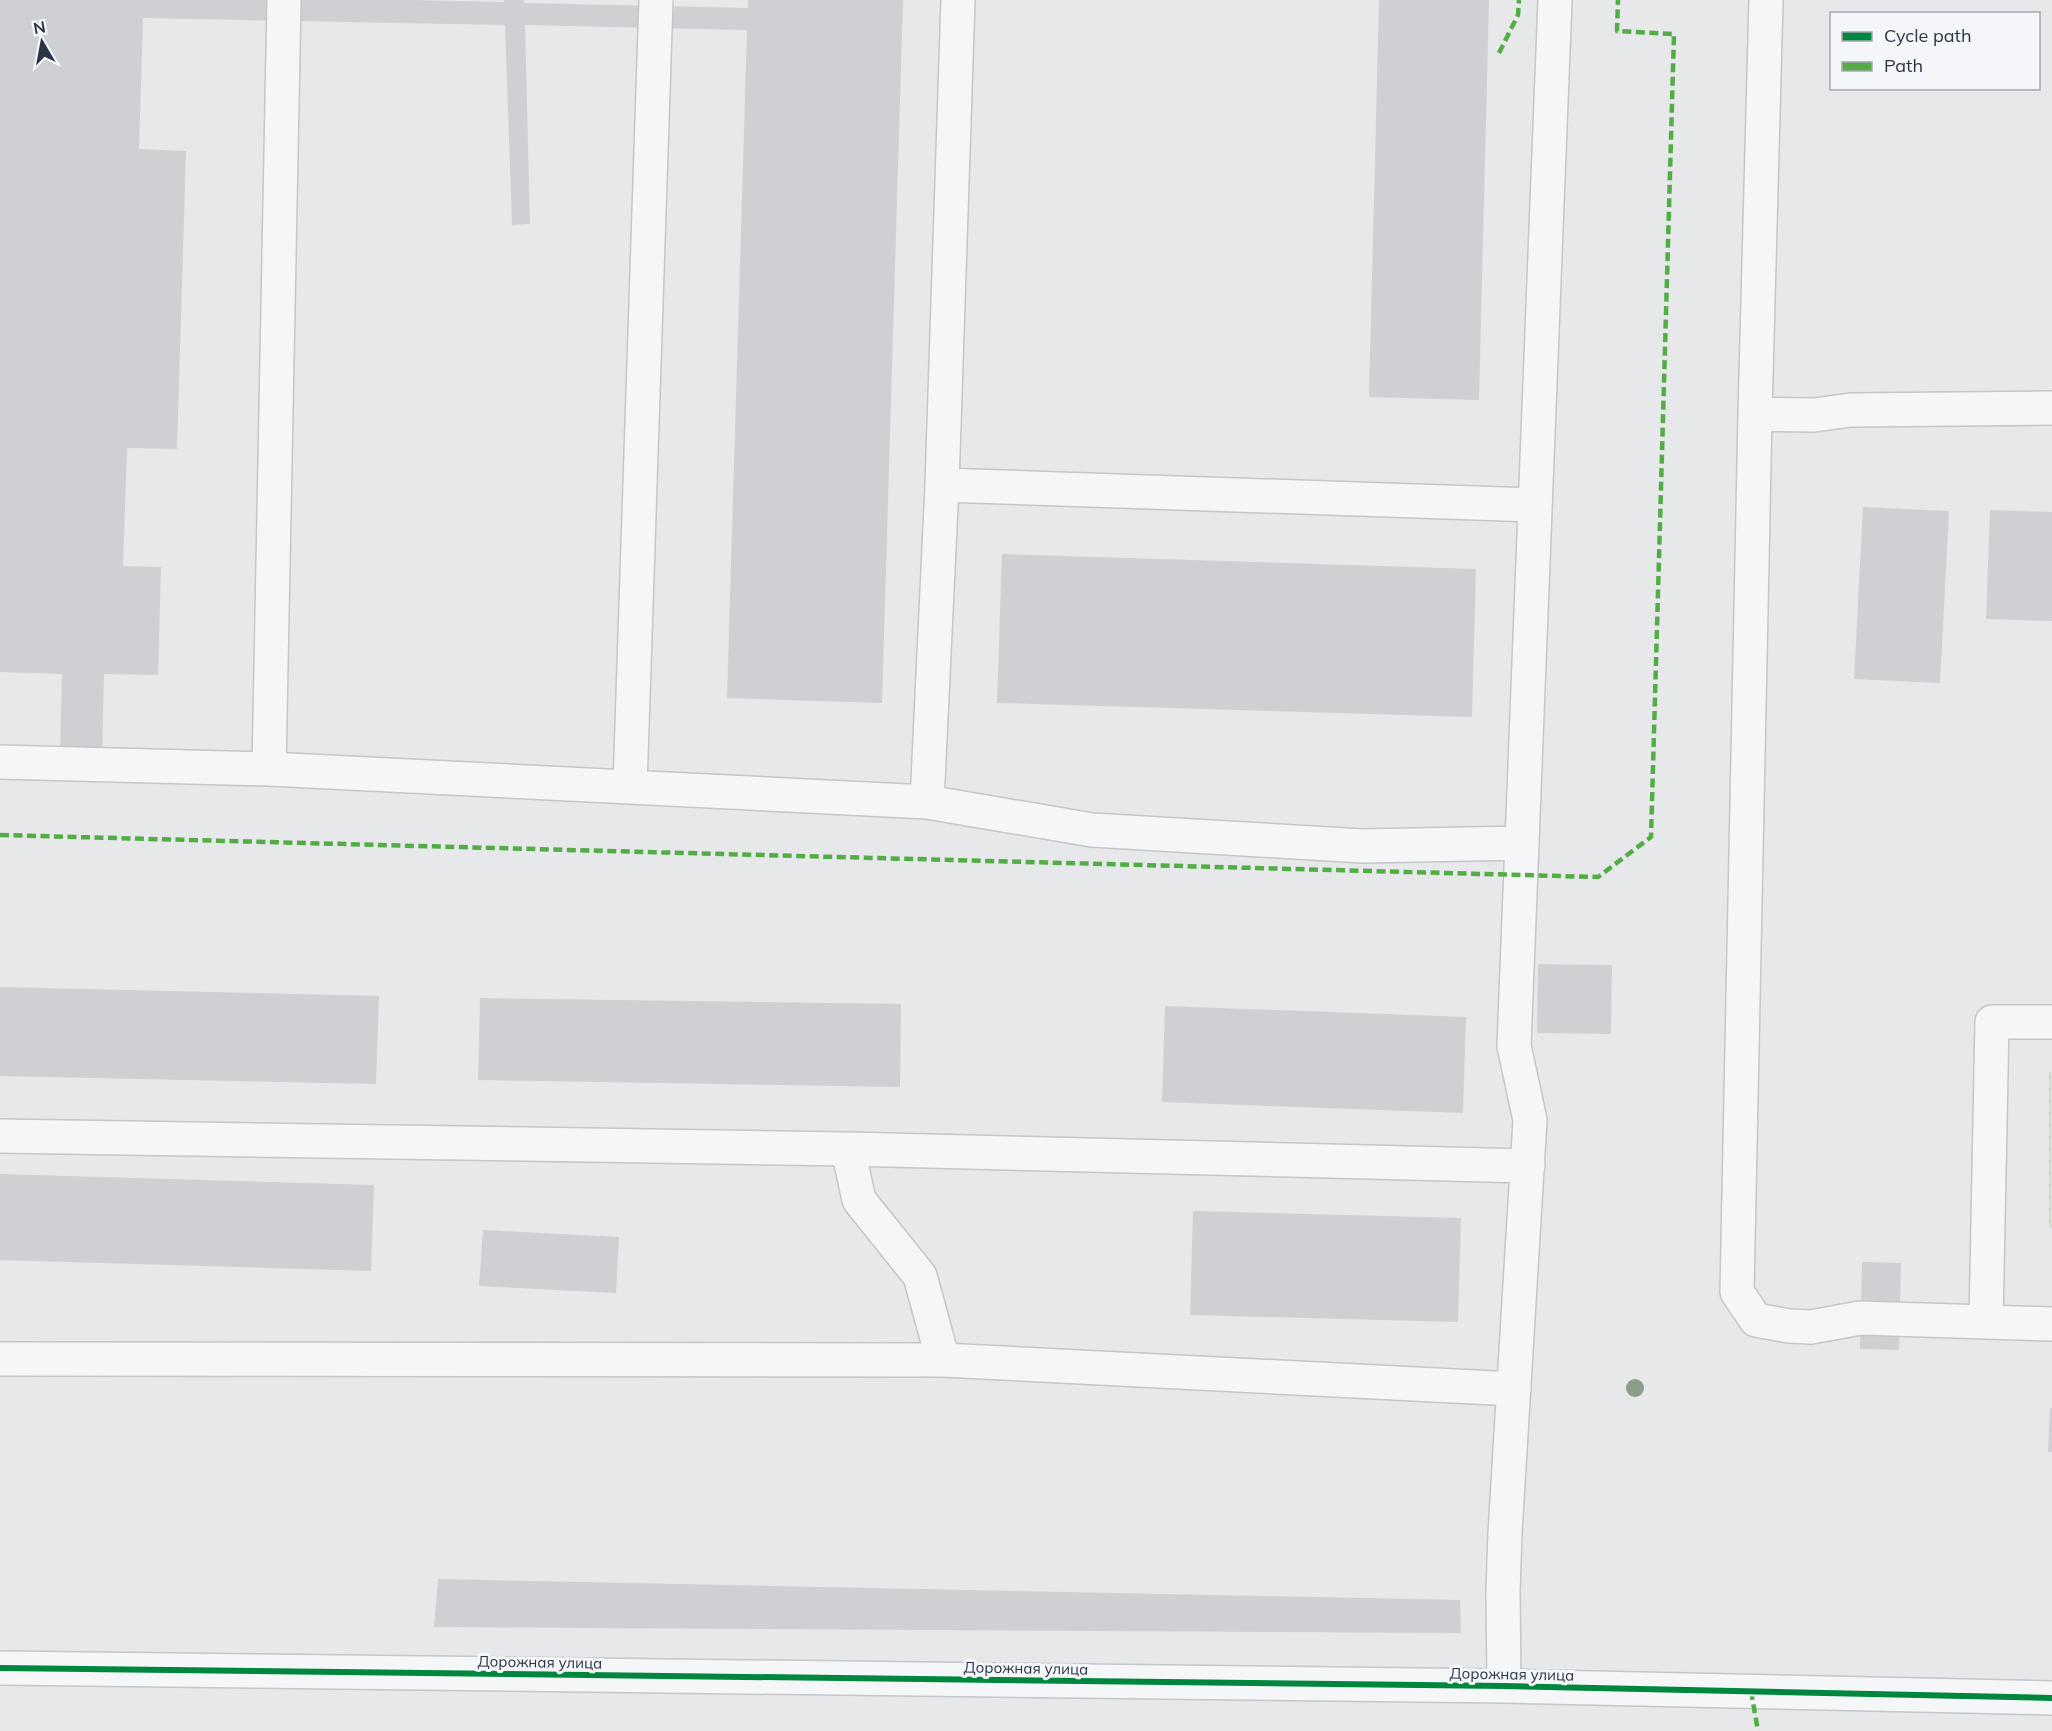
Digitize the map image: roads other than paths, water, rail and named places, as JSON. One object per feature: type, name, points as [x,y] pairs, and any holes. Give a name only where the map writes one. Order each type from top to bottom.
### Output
[{"type":"street","points":[[269,769],[284,0]]},
{"type":"street","points":[[630,787],[656,0]]},
{"type":"street","points":[[927,802],[942,485],[958,0]]},
{"type":"street","points":[[1504,1686],[1504,1556],[1530,1120],[1514,1046],[1520,843],[1555,0]]},
{"type":"street","points":[[1766,0],[1737,1292],[1756,1320],[1789,1326],[1812,1327],[1860,1317],[2052,1324]]},
{"type":"street","points":[[1755,414],[1814,415],[1851,410],[2052,408]]},
{"type":"street","points":[[942,485],[1534,505]]},
{"type":"street","points":[[0,762],[269,769],[927,802],[1092,830],[1363,846],[1520,843]]},
{"type":"street","points":[[1986,1323],[1992,1022],[2052,1022]]},
{"type":"street","points":[[0,1136],[848,1149],[1528,1166]]},
{"type":"street","points":[[848,1149],[859,1200],[920,1276],[943,1360]]},
{"type":"street","points":[[0,1359],[943,1360],[1514,1389]]},
{"type":"street","name":"Дорожная улица","points":[[0,1668],[1504,1686],[2052,1698]]}]
